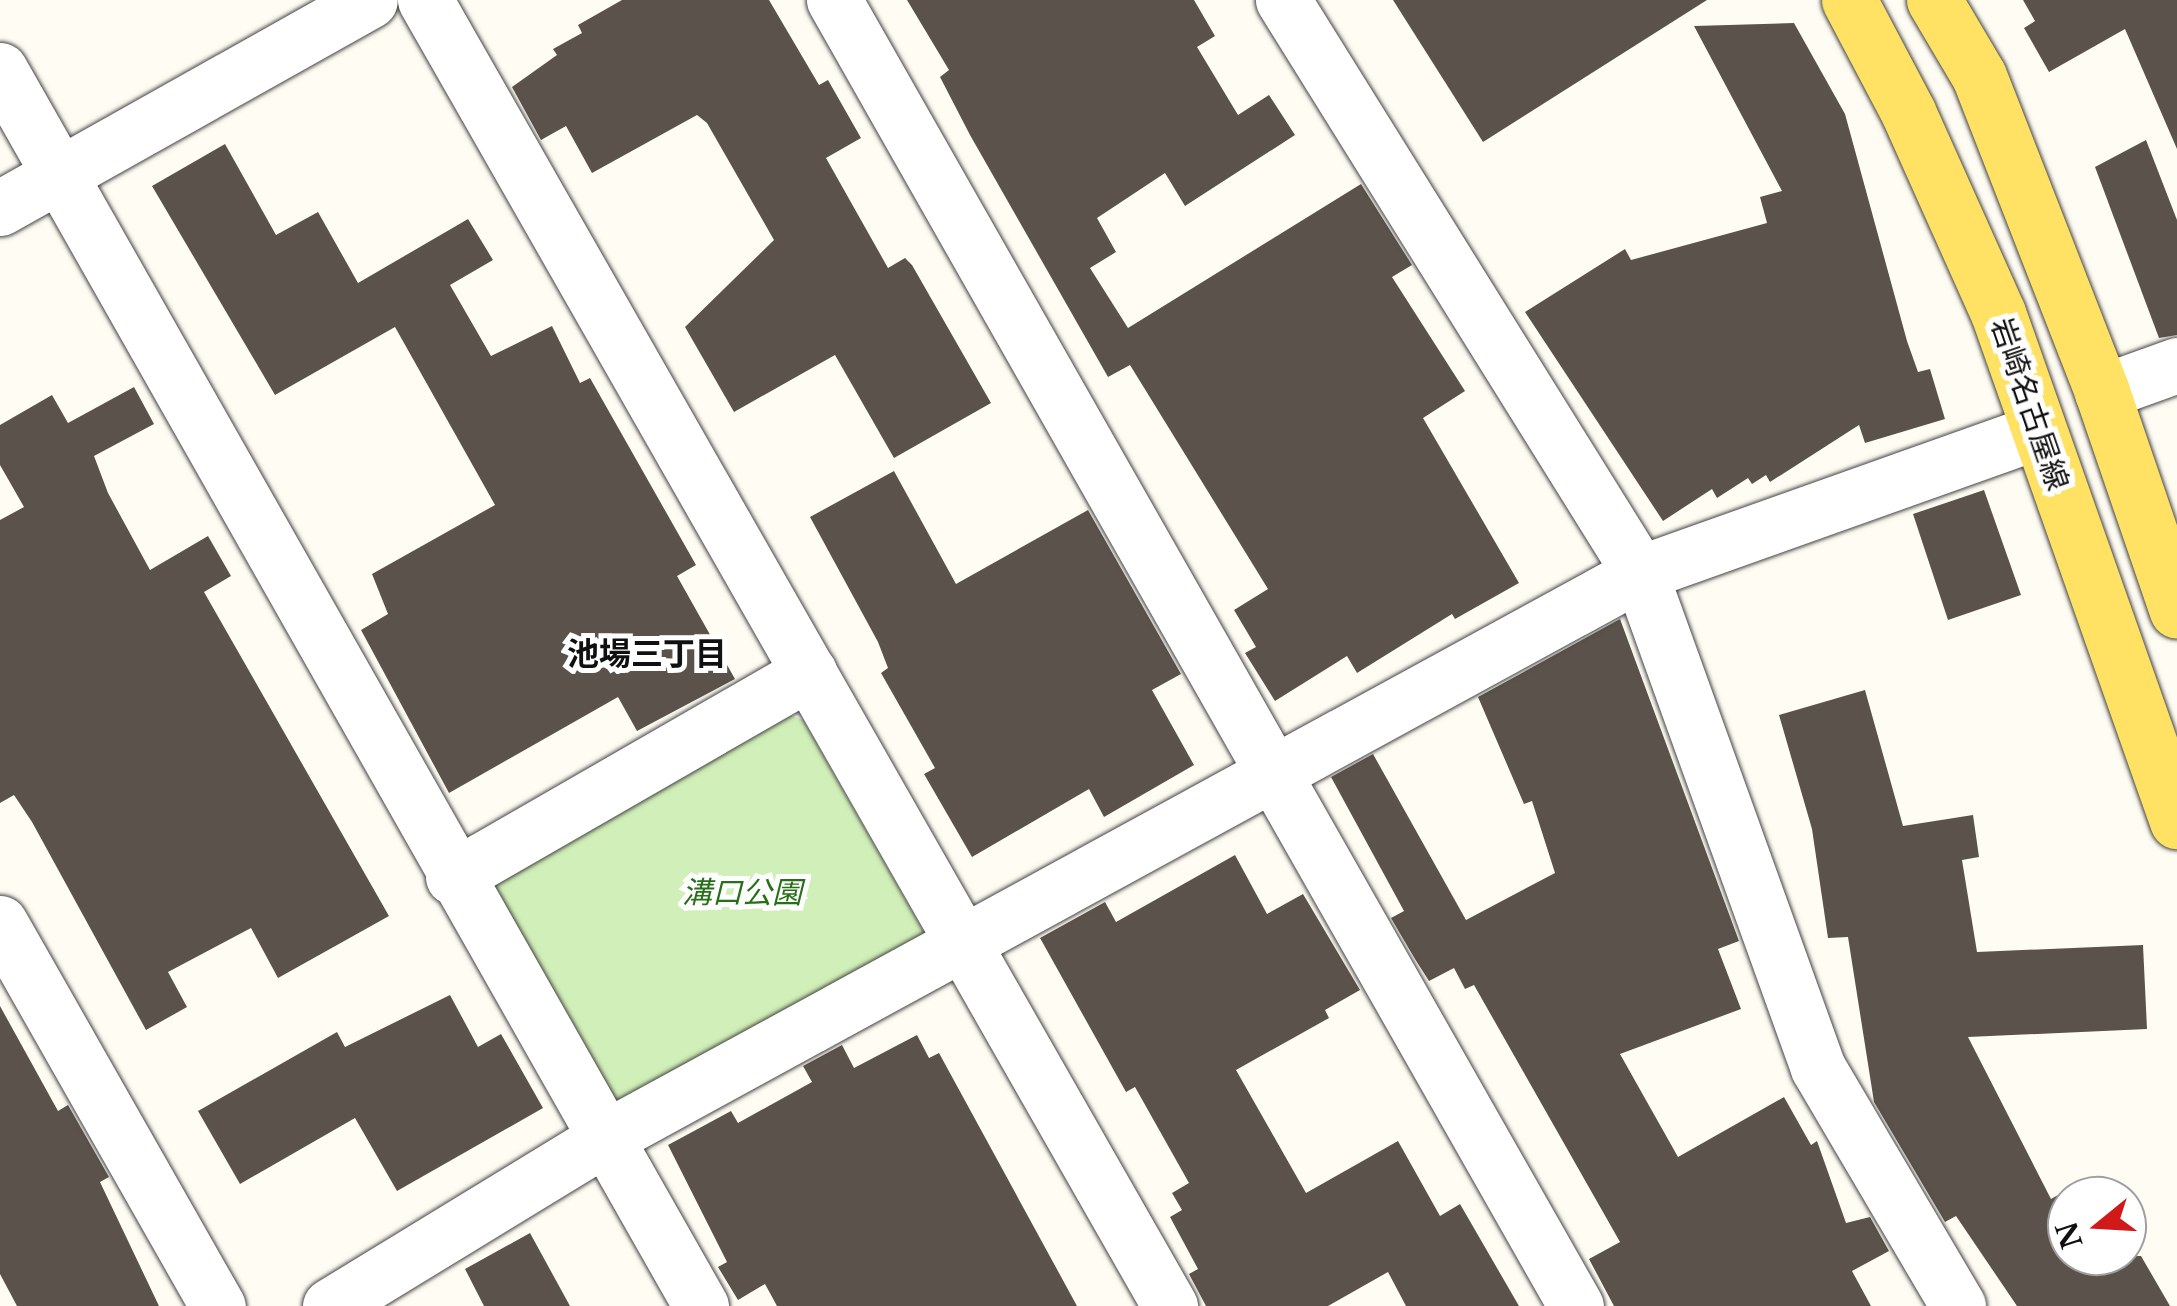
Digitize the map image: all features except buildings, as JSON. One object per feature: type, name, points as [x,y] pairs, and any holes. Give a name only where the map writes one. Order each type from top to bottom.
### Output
[{"type":"main road","name":"岩崎名古屋線","points":[[1849,0],[1908,112],[1998,312],[2177,821]]},
{"type":"main road","points":[[1934,0],[1980,76],[2102,392],[2177,612]]},
{"type":"street","points":[[0,208],[370,0]]},
{"type":"street","points":[[425,0],[1170,1306]]},
{"type":"street","points":[[834,0],[1576,1306]]},
{"type":"street","points":[[1283,0],[1640,573],[1818,1068],[1958,1306]]},
{"type":"street","points":[[0,70],[453,877],[700,1306]]},
{"type":"street","points":[[2102,392],[2177,365]]},
{"type":"street","points":[[330,1306],[605,1138],[966,946],[1274,771],[1640,573],[2038,431]]},
{"type":"street","points":[[453,877],[809,672]]},
{"type":"street","points":[[0,923],[218,1306]]},
{"type":"green space","name":"溝口公園","points":[[783,713],[803,720],[924,932],[922,950],[625,1110],[602,1104],[488,900],[492,877]]},
{"type":"district","name":"池場三丁目","points":[[647,654]]}]
